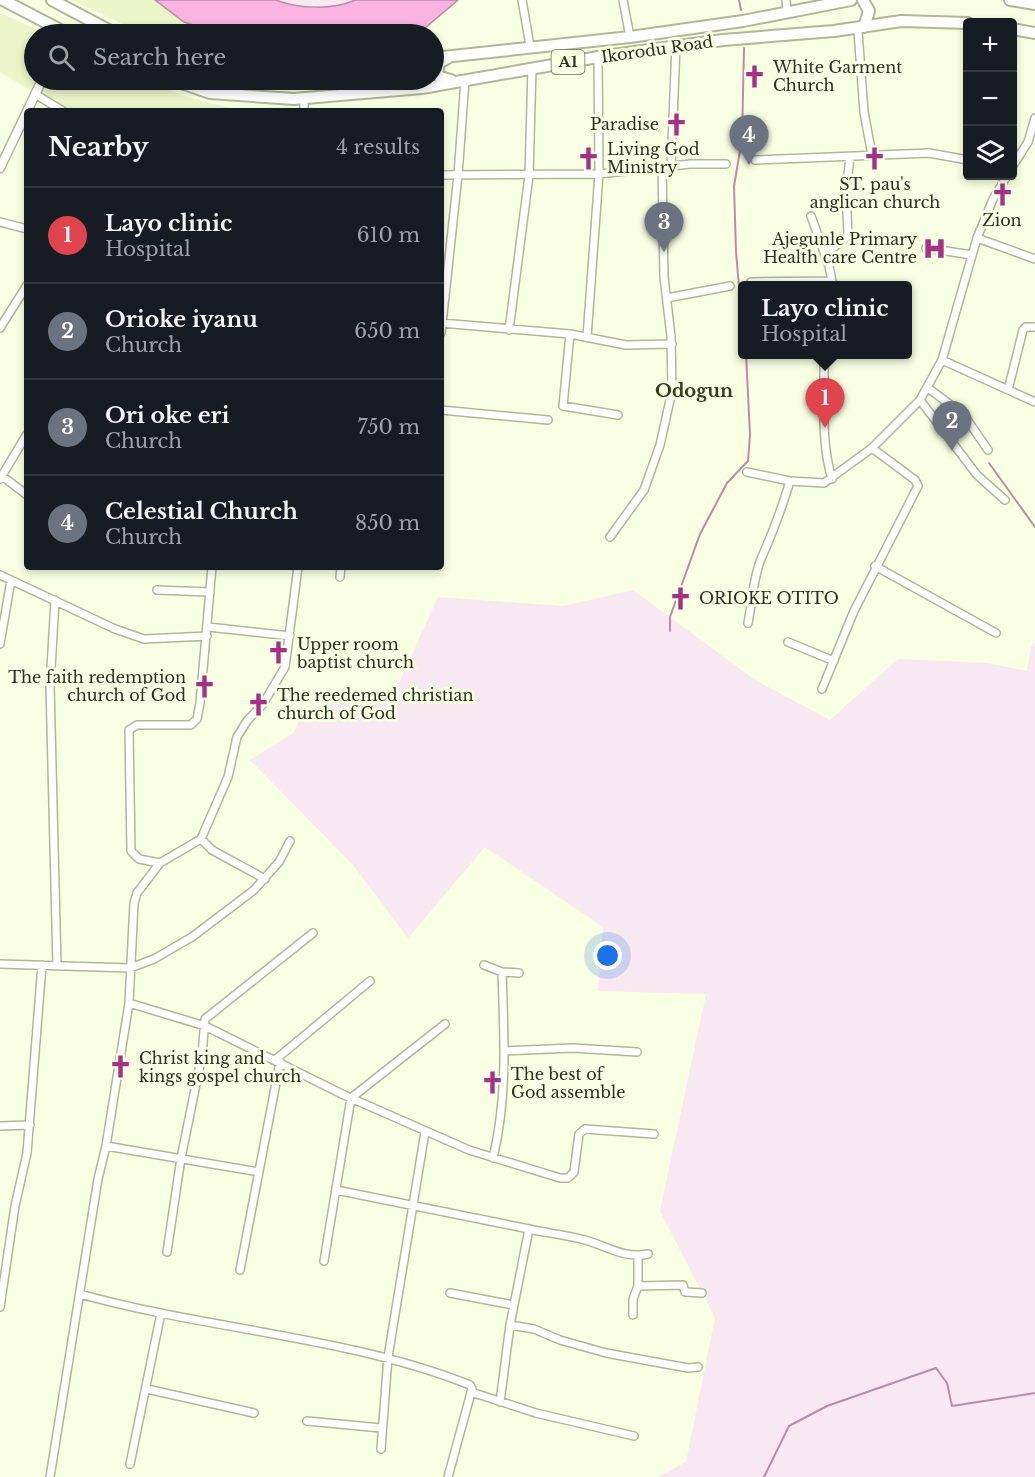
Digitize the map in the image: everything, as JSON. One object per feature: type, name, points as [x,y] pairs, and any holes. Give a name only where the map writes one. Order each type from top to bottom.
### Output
[{"type":"highway","points":[[3,0],[47,24]]},
{"type":"highway","points":[[52,0],[97,24]]},
{"type":"highway","name":"Ikorodu Road","points":[[444,56],[630,37],[743,21],[786,5],[851,0]]},
{"type":"highway","points":[[861,29],[869,11],[864,0]]},
{"type":"highway","points":[[1010,0],[1035,3]]},
{"type":"highway","name":"Ikorodu Road","points":[[444,84],[676,46],[861,29],[901,21],[963,23]]},
{"type":"highway","points":[[1017,30],[1035,33]]},
{"type":"highway","points":[[444,59],[460,54]]},
{"type":"highway","points":[[444,78],[465,80]]},
{"type":"highway","name":"Ikorodu Road","points":[[201,90],[210,93],[281,99],[398,90]]},
{"type":"street","points":[[522,0],[530,46]]},
{"type":"street","points":[[622,0],[630,37]]},
{"type":"street","points":[[861,29],[864,112],[872,155]]},
{"type":"street","points":[[671,167],[676,46]]},
{"type":"street","points":[[587,337],[599,174],[598,57]]},
{"type":"street","points":[[509,330],[530,176],[532,68]]},
{"type":"street","points":[[445,264],[458,175],[465,80]]},
{"type":"street","points":[[27,108],[37,90]]},
{"type":"street","points":[[35,94],[58,108]]},
{"type":"street","points":[[304,98],[304,108]]},
{"type":"street","points":[[0,168],[4,148],[24,113]]},
{"type":"street","points":[[1017,161],[1032,143],[1035,118]]},
{"type":"street","points":[[755,160],[929,153],[963,159]]},
{"type":"street","points":[[825,254],[845,239],[848,234],[846,192],[850,157]]},
{"type":"street","points":[[444,175],[599,174],[726,164]]},
{"type":"street","points":[[610,537],[644,490],[657,455],[672,391],[672,344],[664,277],[662,168]]},
{"type":"street","points":[[747,472],[815,484],[832,479],[872,448],[920,400],[942,360],[977,238],[1002,180]]},
{"type":"street","points":[[811,216],[825,254],[832,281]]},
{"type":"street","points":[[0,222],[24,228]]},
{"type":"street","points":[[977,238],[1035,259]]},
{"type":"street","points":[[926,248],[972,255]]},
{"type":"street","points":[[667,298],[730,286]]},
{"type":"street","points":[[0,328],[24,295]]},
{"type":"street","points":[[444,323],[570,334],[626,345],[672,344]]},
{"type":"street","points":[[1008,390],[1023,330],[1026,327],[1035,327]]},
{"type":"street","points":[[570,334],[562,406],[618,415]]},
{"type":"street","points":[[824,359],[825,444],[832,479]]},
{"type":"street","points":[[942,360],[1035,402]]},
{"type":"street","points":[[928,388],[964,415],[988,450]]},
{"type":"street","points":[[920,400],[977,475],[1005,501]]},
{"type":"street","points":[[444,410],[548,420]]},
{"type":"street","points":[[24,439],[1,477],[24,493]]},
{"type":"street","points":[[822,689],[875,566],[918,486],[915,480],[872,448]]},
{"type":"street","points":[[748,623],[760,560],[768,546],[770,534],[781,511],[790,481]]},
{"type":"street","points":[[875,566],[996,633]]},
{"type":"street","points":[[160,863],[139,859],[131,851],[129,730],[137,725],[182,726],[194,723],[200,703],[212,570]]},
{"type":"street","points":[[50,1477],[129,1003],[137,893],[160,863],[201,839],[228,777],[237,737],[247,721],[263,704],[285,667],[298,570]]},
{"type":"street","points":[[340,577],[341,570]]},
{"type":"street","points":[[0,575],[116,629],[144,639],[207,636]]},
{"type":"street","points":[[0,644],[11,580]]},
{"type":"street","points":[[157,590],[210,592]]},
{"type":"street","points":[[55,600],[50,686],[57,965]]},
{"type":"street","points":[[208,627],[290,636]]},
{"type":"street","points":[[788,642],[834,661]]},
{"type":"street","points":[[201,839],[212,850],[265,879]]},
{"type":"street","points":[[0,964],[130,968],[154,959],[192,937],[265,879],[279,862],[290,841]]},
{"type":"street","points":[[166,1252],[181,1158],[202,1055],[205,1019],[313,933]]},
{"type":"street","points":[[0,1307],[30,1125],[42,965]]},
{"type":"street","points":[[484,965],[502,972],[519,973]]},
{"type":"street","points":[[493,1158],[503,1112],[505,1051],[502,972]]},
{"type":"street","points":[[240,1270],[277,1061],[370,981]]},
{"type":"street","points":[[129,1003],[204,1026],[425,1132],[493,1158],[568,1178],[574,1173],[579,1134],[585,1129],[654,1134]]},
{"type":"street","points":[[324,1261],[351,1098],[445,1024]]},
{"type":"street","points":[[505,1051],[573,1048],[637,1052]]},
{"type":"street","points":[[0,1126],[30,1125]]},
{"type":"street","points":[[381,1449],[388,1357],[425,1132]]},
{"type":"street","points":[[106,1146],[259,1173]]},
{"type":"street","points":[[336,1190],[413,1203],[584,1240],[608,1250],[638,1256],[648,1254]]},
{"type":"street","points":[[500,1402],[513,1305],[529,1229]]},
{"type":"street","points":[[633,1315],[633,1299],[638,1286],[638,1256]]},
{"type":"street","points":[[638,1286],[683,1285],[685,1292],[702,1293]]},
{"type":"street","points":[[450,1293],[513,1305]]},
{"type":"street","points":[[80,1294],[161,1313],[388,1357],[470,1385],[471,1392],[448,1477]]},
{"type":"street","points":[[130,1464],[161,1313]]},
{"type":"street","points":[[510,1325],[534,1329],[560,1340],[625,1357],[688,1368],[698,1367]]},
{"type":"street","points":[[147,1389],[254,1413]]},
{"type":"street","points":[[471,1392],[575,1424],[634,1436]]},
{"type":"street","points":[[307,1421],[381,1428]]},
{"type":"shaded area","points":[[72,0],[155,0],[190,24],[123,24]]},
{"type":"shaded area","points":[[155,0],[276,0],[295,5],[327,7],[355,0],[458,0],[430,24],[190,24]]},
{"type":"shaded area","points":[[276,0],[355,0],[327,7],[316,7]]},
{"type":"shaded area","points":[[0,13],[25,24],[24,87],[0,72]]},
{"type":"shaded area","points":[[30,90],[171,90],[187,97],[229,108],[59,108]]},
{"type":"shaded area","points":[[633,590],[755,680],[830,720],[898,659],[988,663],[1027,671],[1031,647],[1035,642],[1035,1477],[658,1477],[686,1462],[715,1318],[660,1211],[706,994],[598,991],[603,927],[485,847],[408,938],[353,865],[250,760],[293,733],[306,708],[393,696],[438,597],[563,606]]},
{"type":"waterway","points":[[739,0],[741,10]]},
{"type":"waterway","points":[[739,281],[734,186],[742,139],[744,48]]},
{"type":"waterway","points":[[670,631],[670,617],[700,534],[727,483],[748,461],[750,435],[746,359]]},
{"type":"waterway","points":[[989,463],[1035,527]]},
{"type":"waterway","points":[[764,1477],[789,1426],[827,1406],[936,1368],[947,1383],[952,1406],[1035,1393]]},
{"type":"place","name":"White Garment Church","points":[[755,76]]},
{"type":"place","name":"Paradise","points":[[677,124]]},
{"type":"place","name":"Living God Ministry","points":[[589,158]]},
{"type":"place","name":"ST. pau's anglican church","points":[[875,159]]},
{"type":"place","name":"Celestial Church","points":[[749,165]]},
{"type":"place","name":"Zion","points":[[1002,195]]},
{"type":"place","name":"Ajegunle Primary Health care Centre","points":[[935,248]]},
{"type":"place","name":"Ori oke eri","points":[[664,252]]},
{"type":"place","name":"Layo clinic","points":[[825,428]]},
{"type":"place","name":"Orioke iyanu","points":[[952,451]]},
{"type":"place","name":"ORIOKE OTITO","points":[[681,598]]},
{"type":"place","name":"Upper room baptist church","points":[[279,653]]},
{"type":"place","name":"The faith redemption church of God","points":[[204,686]]},
{"type":"place","name":"The reedemed christian church of God","points":[[259,704]]},
{"type":"place","name":"Christ king and kings gospel church","points":[[121,1067]]},
{"type":"place","name":"The best of God assemble","points":[[493,1083]]},
{"type":"district","name":"Odogun","points":[[694,391]]}]
